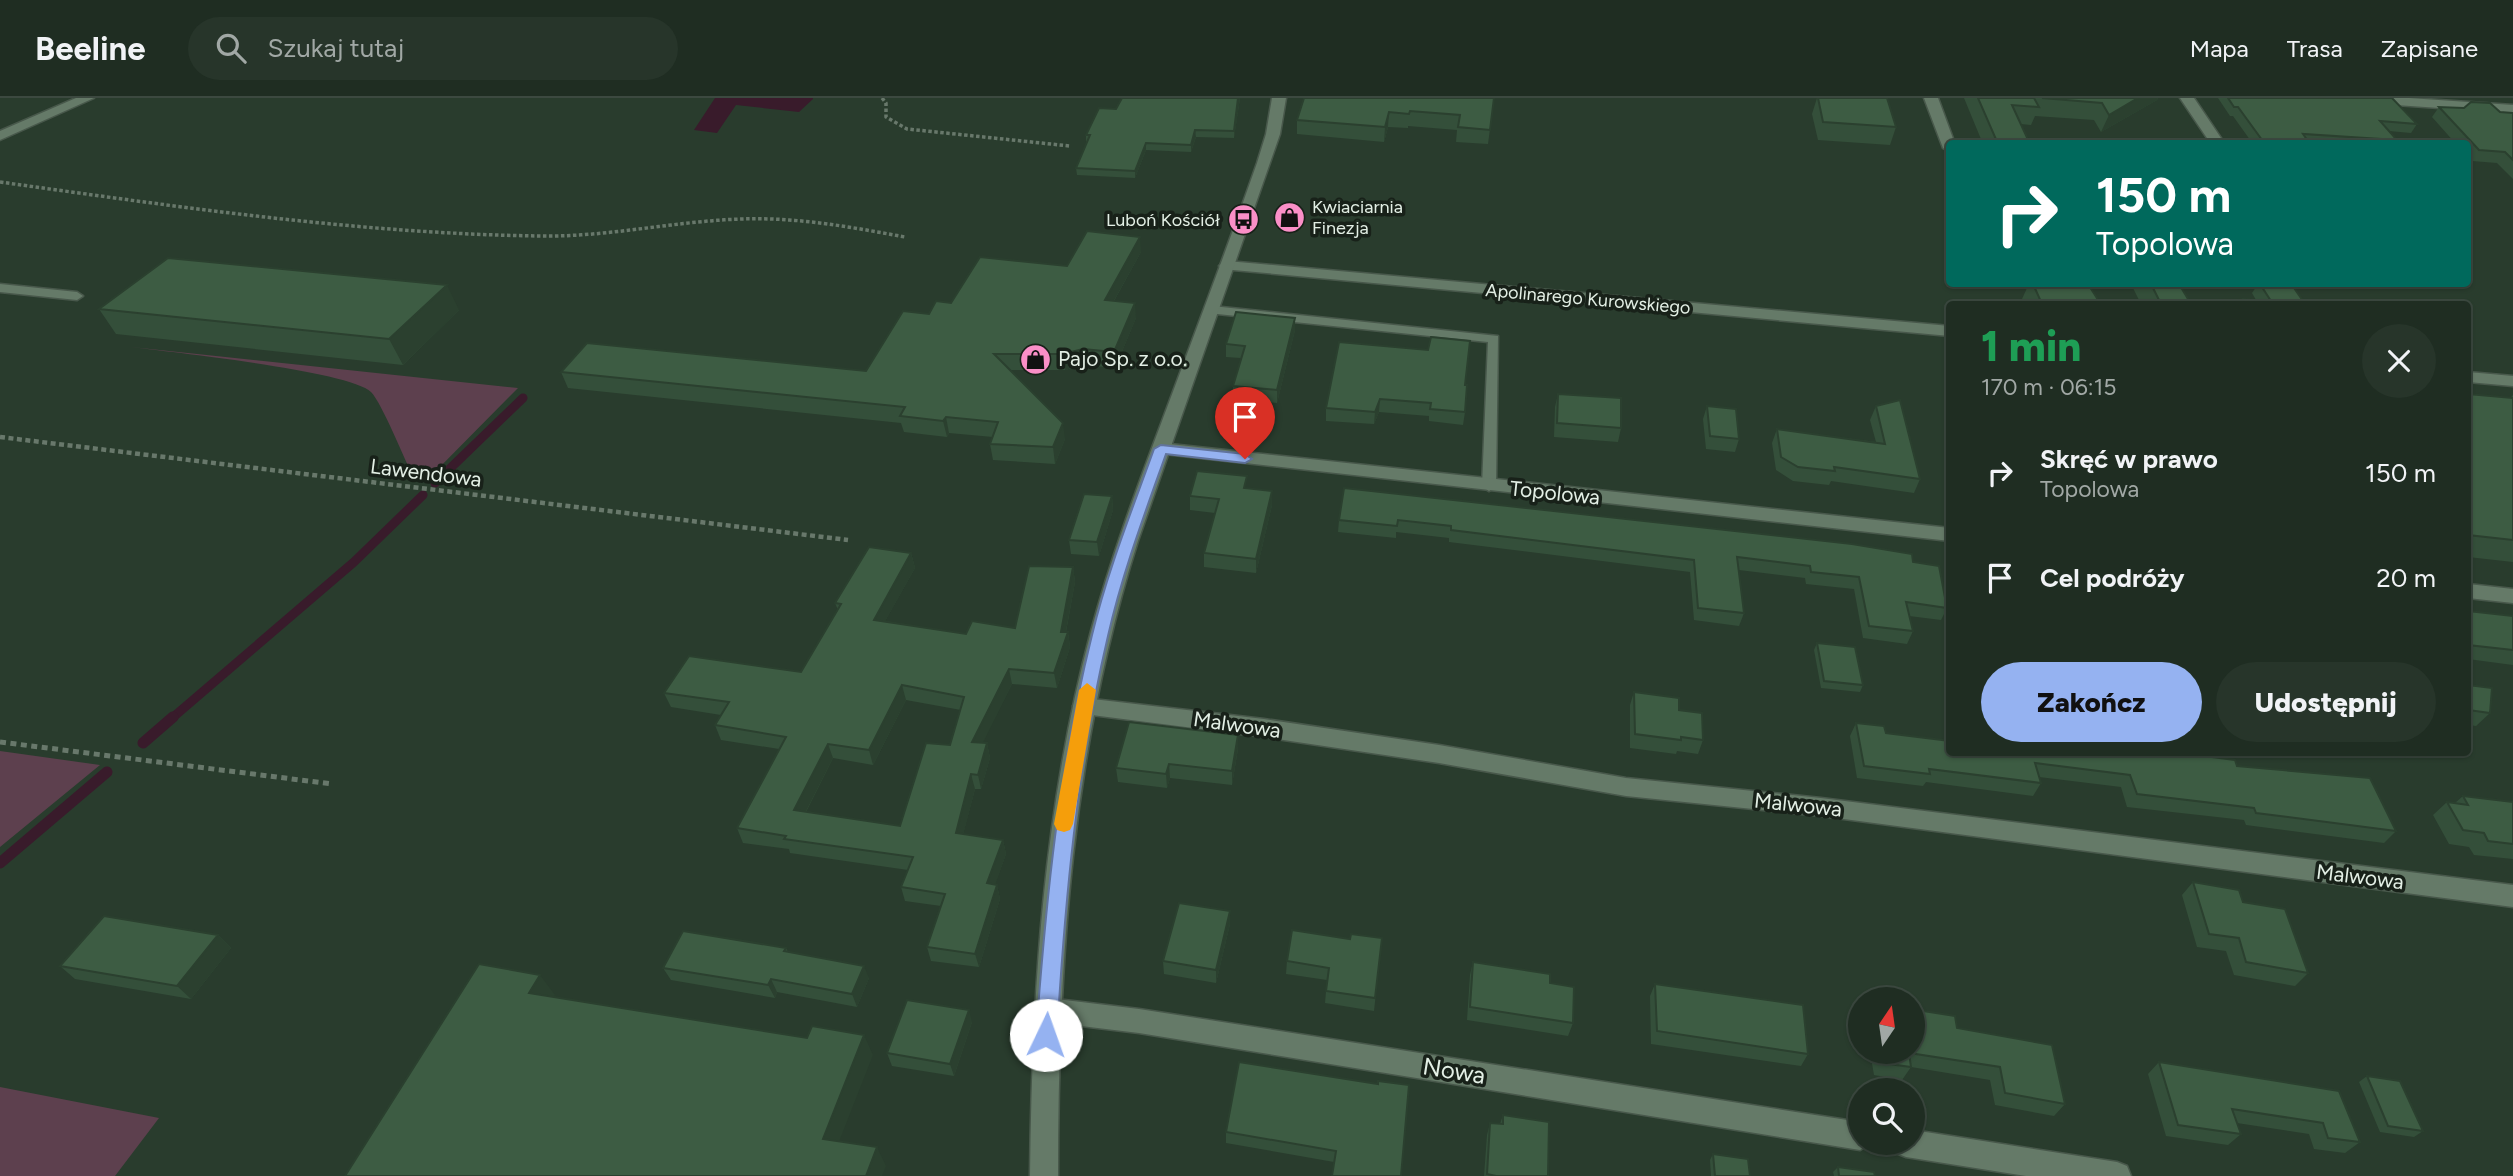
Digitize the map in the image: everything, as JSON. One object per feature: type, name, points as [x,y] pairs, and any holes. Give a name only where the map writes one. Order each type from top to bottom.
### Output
[{"type":"street","points":[[0,136],[86,98]]},
{"type":"street","points":[[1044,1176],[1048,1010],[1064,820],[1084,706],[1109,600],[1271,142],[1279,98]]},
{"type":"street","points":[[1931,98],[1947,140]]},
{"type":"street","points":[[2188,98],[2215,140]]},
{"type":"street","points":[[2352,98],[2513,108]]},
{"type":"street","points":[[2504,98],[2513,108]]},
{"type":"street","name":"Apolinarego Kurowskiego","points":[[1227,266],[1946,331]]},
{"type":"street","points":[[2471,377],[2513,381]]},
{"type":"street","name":"Topolowa","points":[[1161,449],[1946,535]]},
{"type":"street","points":[[2471,591],[2513,596]]},
{"type":"street","name":"Malwowa","points":[[1084,706],[1264,728],[1626,787],[1821,807],[2513,896]]},
{"type":"street","name":"Nowa","points":[[1048,1010],[1128,1019],[1848,1134]]},
{"type":"street","points":[[1925,1146],[2117,1176]]},
{"type":"lane","points":[[0,288],[77,296]]},
{"type":"lane","points":[[1212,310],[1494,339],[1489,486]]},
{"type":"path","points":[[882,98],[886,117],[907,129],[1070,146]]},
{"type":"path","points":[[0,182],[223,212],[444,231],[587,235],[743,218],[834,225],[905,237]]},
{"type":"path","name":"Lawendowa","points":[[0,437],[848,540]]},
{"type":"path","points":[[0,742],[332,784]]},
{"type":"shaded area","points":[[715,98],[813,99],[799,112],[736,105],[717,133],[694,130]]},
{"type":"shaded area","points":[[131,347],[518,388],[427,480],[414,478],[376,398],[357,384],[297,370]]},
{"type":"shaded area","points":[[0,751],[100,765],[0,847]]},
{"type":"shaded area","points":[[0,1087],[159,1118],[115,1176],[0,1176]]},
{"type":"building","points":[[1122,98],[1238,98],[1234,131],[1195,130],[1191,145],[1146,143],[1135,171],[1076,168],[1090,135],[1086,135],[1099,108],[1116,109]]},
{"type":"building","points":[[1304,98],[1494,98],[1490,130],[1458,127],[1460,115],[1410,111],[1409,114],[1389,112],[1385,127],[1297,120]]},
{"type":"building","points":[[1818,98],[1887,98],[1896,127],[1823,122]]},
{"type":"building","points":[[1978,98],[2034,98],[2039,107],[2012,105],[2028,140],[1996,140]]},
{"type":"building","points":[[2042,98],[2138,98],[2109,115],[2102,103]]},
{"type":"building","points":[[2228,98],[2392,98],[2417,124],[2380,121],[2397,140],[2303,134],[2307,140],[2262,140],[2238,107],[2234,107]]},
{"type":"building","points":[[2471,102],[2490,103],[2500,112],[2513,113],[2513,160],[2505,152],[2479,150],[2439,107],[2464,108]]},
{"type":"building","points":[[1087,231],[1140,237],[1105,300],[1135,303],[1114,352],[1083,349],[1063,354],[994,354],[1063,423],[1053,447],[990,444],[998,422],[946,417],[943,421],[900,416],[905,407],[561,372],[587,343],[866,371],[903,311],[929,314],[936,301],[951,303],[980,257],[1067,266]]},
{"type":"building","points":[[168,258],[447,285],[389,339],[99,309]]},
{"type":"building","points":[[2034,287],[2090,287],[2099,301],[2078,301],[2041,301]]},
{"type":"building","points":[[2152,287],[2181,287],[2189,301],[2160,301]]},
{"type":"building","points":[[2262,287],[2293,287],[2303,301],[2271,301]]},
{"type":"building","points":[[1236,312],[1295,318],[1277,390],[1233,386],[1245,346],[1226,344]]},
{"type":"building","points":[[1431,337],[1470,341],[1465,412],[1430,409],[1431,403],[1380,399],[1375,412],[1326,408],[1339,342],[1428,350]]},
{"type":"building","points":[[1558,394],[1621,398],[1621,428],[1557,423]]},
{"type":"building","points":[[2471,394],[2513,398],[2513,540],[2471,535]]},
{"type":"building","points":[[1900,400],[1920,479],[1834,467],[1835,471],[1798,467],[1781,457],[1777,429],[1885,444],[1876,406]]},
{"type":"building","points":[[1707,406],[1736,409],[1739,439],[1710,436]]},
{"type":"building","points":[[1197,471],[1247,476],[1244,488],[1272,491],[1256,559],[1204,553],[1219,499],[1190,496]]},
{"type":"building","points":[[1344,488],[1852,544],[1912,554],[1913,562],[1939,566],[1946,608],[1906,602],[1913,631],[1869,626],[1859,577],[1811,572],[1810,566],[1737,557],[1744,613],[1698,608],[1694,560],[1451,530],[1451,526],[1398,520],[1397,526],[1339,520]]},
{"type":"building","points":[[1084,494],[1112,496],[1097,542],[1069,540]]},
{"type":"building","points":[[869,547],[911,553],[874,620],[966,634],[972,621],[1015,628],[1029,566],[1073,567],[1061,632],[1068,632],[1054,673],[1009,669],[972,742],[987,743],[978,775],[971,774],[956,833],[1003,840],[987,883],[997,885],[975,954],[927,947],[945,894],[901,887],[913,857],[784,839],[786,836],[737,828],[786,737],[715,725],[729,702],[664,693],[689,656],[801,672],[841,604],[835,603]],"holes":[[[902,685],[964,697],[950,745],[926,743],[900,826],[794,810],[828,744],[869,750]]]},
{"type":"building","points":[[2471,611],[2513,616],[2513,650],[2471,645]]},
{"type":"building","points":[[1817,643],[1855,647],[1863,685],[1824,681]]},
{"type":"building","points":[[2471,685],[2492,688],[2490,713],[2471,710]]},
{"type":"building","points":[[1634,692],[1679,698],[1679,710],[1702,713],[1703,740],[1635,734]]},
{"type":"building","points":[[1129,722],[1238,735],[1232,771],[1169,764],[1166,774],[1116,768]]},
{"type":"building","points":[[1856,723],[1884,726],[1886,733],[1946,740],[1946,756],[2204,756],[2235,760],[2237,766],[2370,778],[2396,831],[2256,813],[2254,808],[2137,794],[2130,775],[2035,763],[2041,783],[1929,769],[1930,774],[1864,766]]},
{"type":"building","points":[[2463,796],[2513,802],[2513,844],[2488,841],[2484,833],[2463,830],[2447,802],[2468,805]]},
{"type":"building","points":[[2193,882],[2239,890],[2243,902],[2285,909],[2308,973],[2246,962],[2239,938],[2209,934]]},
{"type":"building","points":[[1179,903],[1230,911],[1216,970],[1163,961]]},
{"type":"building","points":[[104,916],[218,935],[177,986],[60,966]]},
{"type":"building","points":[[1292,930],[1350,939],[1351,934],[1382,938],[1375,998],[1326,991],[1329,968],[1287,961]]},
{"type":"building","points":[[683,931],[786,948],[784,951],[864,966],[852,994],[771,979],[768,985],[663,968]]},
{"type":"building","points":[[1473,962],[1550,974],[1550,983],[1574,987],[1573,1023],[1470,1007]]},
{"type":"building","points":[[479,964],[540,975],[529,993],[807,1038],[812,1026],[864,1035],[823,1139],[877,1147],[866,1176],[345,1176]]},
{"type":"building","points":[[1655,984],[1803,1005],[1808,1054],[1657,1031]]},
{"type":"building","points":[[907,1000],[969,1010],[950,1064],[887,1053]]},
{"type":"building","points":[[1925,1011],[1955,1016],[1957,1028],[2052,1045],[2065,1104],[2005,1093],[2000,1067],[1925,1055]]},
{"type":"building","points":[[1239,1062],[1378,1084],[1378,1081],[1409,1085],[1401,1176],[1332,1176],[1336,1151],[1226,1132]]},
{"type":"building","points":[[2159,1062],[2339,1091],[2360,1142],[2328,1138],[2323,1123],[2232,1109],[2241,1134],[2178,1125]]},
{"type":"building","points":[[1889,1064],[1911,1064],[1911,1067]]},
{"type":"building","points":[[2367,1076],[2400,1081],[2423,1131],[2388,1126]]},
{"type":"building","points":[[1503,1115],[1549,1122],[1548,1176],[1487,1174],[1490,1123],[1503,1124]]},
{"type":"building","points":[[1713,1154],[1748,1159],[1750,1176],[1715,1176]]},
{"type":"building","points":[[1838,1167],[1874,1172],[1875,1176],[1839,1176]]},
{"type":"waterway","points":[[435,483],[523,398]]},
{"type":"waterway","points":[[171,719],[354,562],[423,495]]},
{"type":"waterway","points":[[143,743],[173,717]]},
{"type":"waterway","points":[[0,863],[107,772]]},
{"type":"slow traffic","points":[[1064,824],[1087,690]]},
{"type":"place","name":"Kwiaciarnia Finezja","points":[[1289,217]]},
{"type":"place","name":"Luboń Kościół","points":[[1243,220]]},
{"type":"place","name":"Pajo Sp. z o.o.","points":[[1035,359]]},
{"type":"route","points":[[1046,1035],[1054,914],[1073,765],[1100,634],[1140,506],[1161,449],[1245,459]]}]
